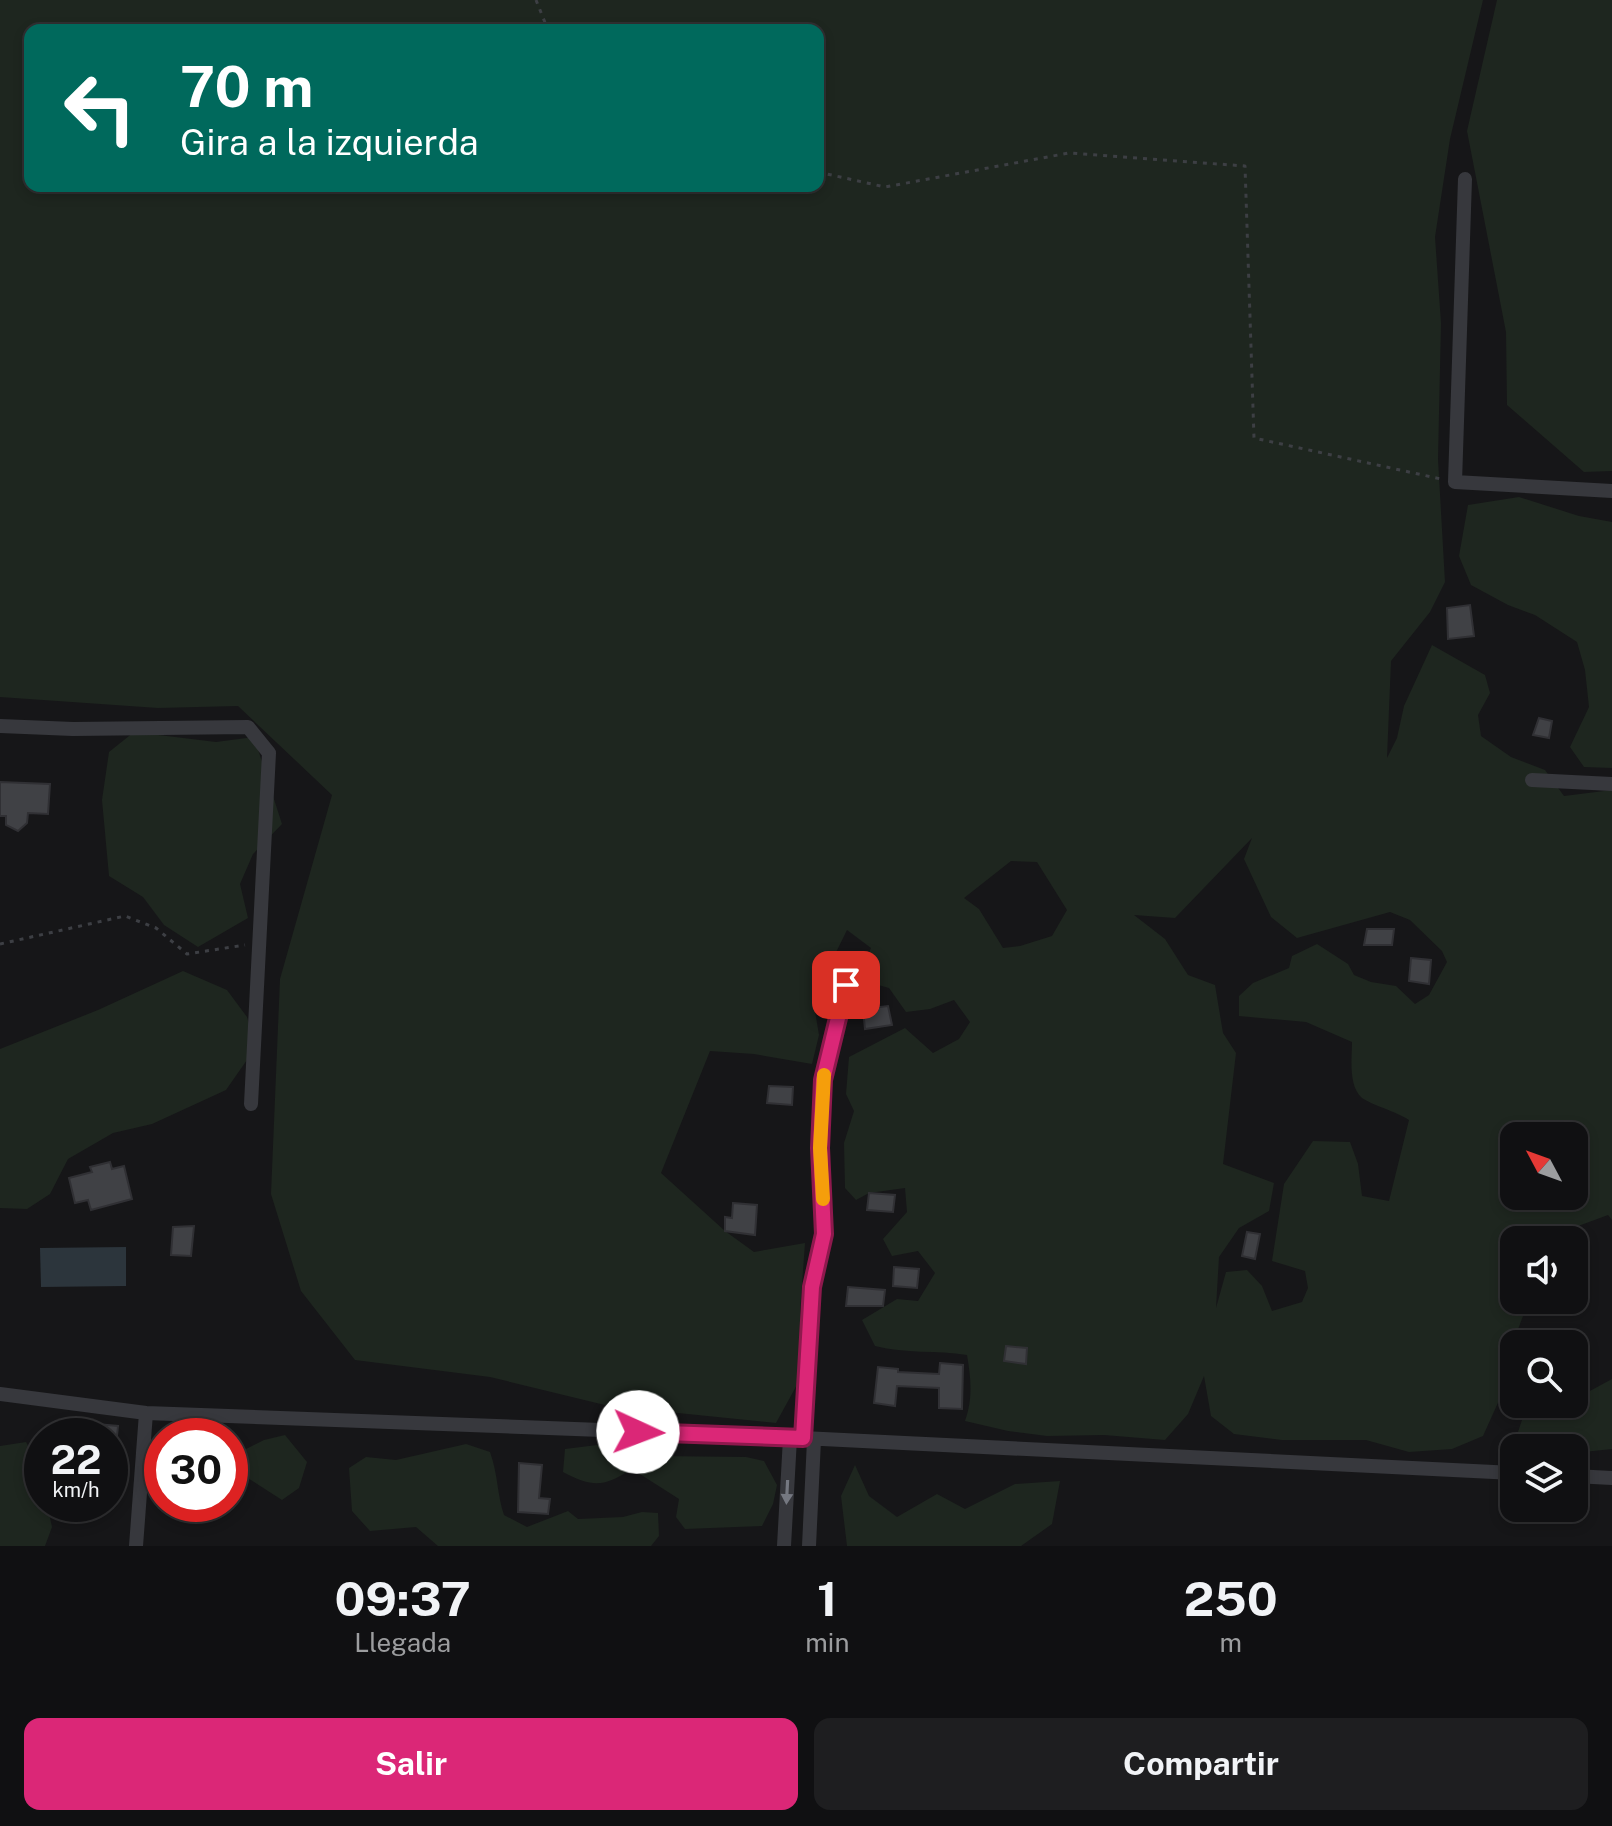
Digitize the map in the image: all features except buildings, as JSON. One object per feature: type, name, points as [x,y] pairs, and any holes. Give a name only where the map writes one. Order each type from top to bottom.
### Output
[{"type":"street","points":[[1465,179],[1455,482],[1612,491]]},
{"type":"street","points":[[0,726],[73,729],[248,727],[269,753],[251,1104]]},
{"type":"street","points":[[1532,780],[1612,784]]},
{"type":"street","points":[[784,1546],[802,1439],[812,1287],[824,1234],[820,1148],[823,1080],[846,985]]},
{"type":"street","points":[[0,1394],[146,1413],[802,1439],[1500,1472]]},
{"type":"street","points":[[136,1546],[146,1413]]},
{"type":"street","points":[[802,1439],[809,1546]]},
{"type":"street","points":[[1588,1477],[1612,1478]]},
{"type":"path","points":[[536,0],[546,24]]},
{"type":"path","points":[[824,173],[885,187],[1069,153],[1245,166],[1254,438],[1455,482]]},
{"type":"path","points":[[0,944],[125,916],[156,928],[187,954],[259,943]]},
{"type":"shaded area","points":[[0,0],[1483,0],[1450,139],[1435,237],[1441,323],[1438,459],[1445,582],[1430,612],[1391,661],[1387,758],[1397,738],[1404,706],[1432,645],[1485,675],[1490,693],[1478,715],[1481,736],[1511,757],[1545,770],[1564,796],[1612,790],[1612,1220],[1608,1215],[1578,1226],[1500,1226],[1500,1314],[1524,1314],[1518,1330],[1500,1330],[1500,1398],[1483,1436],[1452,1449],[1409,1452],[1366,1440],[1282,1440],[1234,1434],[1211,1416],[1204,1376],[1188,1414],[1165,1440],[1104,1435],[1047,1436],[965,1421],[970,1388],[967,1355],[875,1346],[862,1320],[897,1299],[918,1301],[935,1273],[918,1251],[892,1256],[883,1239],[907,1212],[905,1188],[869,1193],[856,1200],[845,1188],[844,1143],[854,1111],[846,1094],[849,1057],[905,1028],[933,1053],[959,1039],[970,1022],[954,1000],[930,1009],[906,1012],[889,988],[857,979],[871,948],[847,930],[813,999],[819,1035],[812,1064],[754,1054],[710,1051],[661,1173],[725,1231],[754,1252],[805,1243],[800,1312],[804,1372],[776,1423],[609,1406],[490,1377],[355,1360],[301,1291],[271,1194],[280,979],[332,795],[238,706],[158,708],[0,697]],"holes":[[[1252,838],[1244,859],[1271,917],[1297,938],[1390,912],[1410,920],[1442,951],[1447,962],[1429,995],[1415,1004],[1396,986],[1371,982],[1354,975],[1348,964],[1317,944],[1292,956],[1289,968],[1253,983],[1239,996],[1239,1016],[1306,1022],[1352,1042],[1352,1072],[1358,1093],[1366,1101],[1409,1120],[1389,1201],[1362,1196],[1358,1164],[1350,1142],[1313,1141],[1284,1184],[1272,1261],[1305,1271],[1308,1288],[1302,1302],[1272,1311],[1262,1286],[1247,1270],[1226,1272],[1216,1308],[1219,1257],[1239,1228],[1269,1211],[1274,1183],[1223,1164],[1236,1053],[1223,1033],[1215,985],[1188,975],[1165,939],[1134,915],[1175,918]],[[1011,861],[1037,862],[1067,910],[1052,936],[1003,948],[979,909],[964,898]]]},
{"type":"shaded area","points":[[1497,0],[1612,0],[1612,471],[1584,472],[1507,405],[1506,332],[1467,131]]},
{"type":"shaded area","points":[[1519,497],[1579,516],[1612,522],[1612,768],[1584,767],[1570,747],[1589,707],[1585,670],[1577,642],[1535,615],[1508,605],[1471,585],[1459,556],[1468,505]]},
{"type":"shaded area","points":[[134,732],[216,742],[254,737],[282,824],[253,854],[240,884],[248,918],[198,947],[164,925],[143,897],[109,876],[102,800],[109,752]]},
{"type":"shaded area","points":[[183,971],[227,990],[247,1017],[256,1047],[226,1090],[152,1124],[113,1133],[68,1159],[50,1194],[27,1209],[0,1208],[0,1049],[98,1010]]},
{"type":"shaded area","points":[[126,1247],[126,1286],[41,1287],[40,1248]]},
{"type":"shaded area","points":[[1612,1379],[1612,1449],[1588,1452],[1588,1434],[1517,1434],[1523,1418],[1588,1418],[1588,1392]]},
{"type":"shaded area","points":[[285,1435],[307,1462],[299,1488],[282,1500],[248,1478],[248,1448]]},
{"type":"shaded area","points":[[24,1442],[24,1522],[51,1522],[45,1546],[0,1546],[0,1446]]},
{"type":"shaded area","points":[[466,1444],[490,1452],[504,1515],[527,1527],[568,1511],[578,1519],[658,1513],[659,1536],[651,1546],[438,1546],[416,1527],[370,1531],[352,1511],[349,1468],[366,1457],[396,1460]]},
{"type":"shaded area","points":[[597,1445],[632,1448],[656,1456],[746,1457],[764,1461],[777,1485],[773,1504],[762,1526],[685,1529],[676,1517],[679,1499],[632,1469],[598,1483],[583,1481],[563,1472],[565,1449]]},
{"type":"shaded area","points":[[855,1465],[869,1496],[897,1517],[937,1494],[965,1509],[1015,1484],[1060,1481],[1052,1524],[1021,1546],[847,1546],[841,1496]]},
{"type":"slow traffic","points":[[823,1199],[820,1148],[824,1075]]},
{"type":"route","points":[[638,1432],[803,1438],[812,1287],[824,1234],[820,1148],[823,1080],[846,985]]}]
